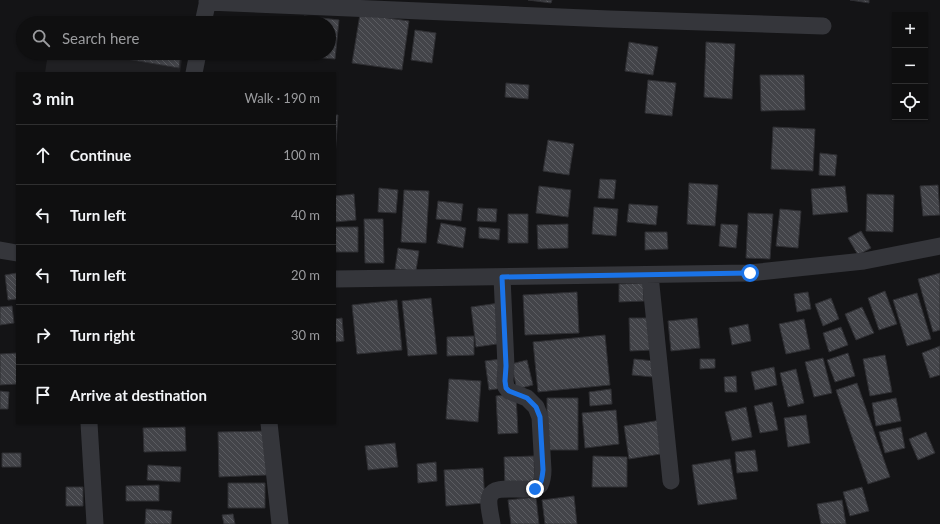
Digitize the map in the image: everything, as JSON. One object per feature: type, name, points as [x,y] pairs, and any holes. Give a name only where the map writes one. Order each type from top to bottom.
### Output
[{"type":"street","points":[[205,16],[208,1],[609,19],[823,26]]},
{"type":"street","points":[[194,72],[197,60]]},
{"type":"street","points":[[336,279],[750,273],[864,261],[940,246]]},
{"type":"street","points":[[0,250],[16,252]]},
{"type":"street","points":[[650,275],[671,482]]},
{"type":"street","points":[[492,524],[489,500],[493,491],[503,489],[535,489],[540,486],[543,470],[540,417],[536,407],[527,398],[509,391],[506,388],[502,277]]},
{"type":"street","points":[[89,424],[95,524]]},
{"type":"street","points":[[269,424],[280,524]]},
{"type":"shaded area","points":[[47,60],[182,60],[180,72],[45,72]]},
{"type":"building","points":[[528,0],[552,0],[551,3]]},
{"type":"building","points":[[850,0],[869,0],[869,3]]},
{"type":"building","points":[[360,14],[409,21],[402,70],[352,63]]},
{"type":"building","points":[[336,20],[339,20],[336,49]]},
{"type":"building","points":[[415,30],[436,33],[432,63],[411,60]]},
{"type":"building","points":[[629,42],[658,47],[653,75],[625,71]]},
{"type":"building","points":[[706,42],[735,44],[732,99],[704,97]]},
{"type":"building","points":[[132,60],[180,60],[179,68]]},
{"type":"building","points":[[760,75],[804,75],[805,110],[761,111]]},
{"type":"building","points":[[648,80],[676,83],[672,116],[645,113]]},
{"type":"building","points":[[506,83],[529,85],[528,99],[505,97]]},
{"type":"building","points":[[336,115],[338,115],[336,142]]},
{"type":"building","points":[[773,127],[815,129],[813,171],[771,169]]},
{"type":"building","points":[[548,140],[574,144],[569,175],[543,171]]},
{"type":"building","points":[[820,153],[837,155],[835,176],[819,175]]},
{"type":"building","points":[[600,179],[616,180],[614,199],[598,198]]},
{"type":"building","points":[[689,183],[718,185],[715,226],[687,224]]},
{"type":"building","points":[[938,185],[940,215],[923,216],[920,186]]},
{"type":"building","points":[[539,186],[571,190],[568,217],[536,213]]},
{"type":"building","points":[[845,186],[848,212],[813,215],[811,189]]},
{"type":"building","points":[[379,188],[398,190],[396,213],[378,212]]},
{"type":"building","points":[[404,190],[429,191],[426,243],[401,242]]},
{"type":"building","points":[[354,194],[356,220],[336,222],[336,196]]},
{"type":"building","points":[[867,194],[894,195],[893,232],[866,231]]},
{"type":"building","points":[[438,201],[463,204],[461,221],[436,219]]},
{"type":"building","points":[[629,204],[658,206],[656,225],[627,222]]},
{"type":"building","points":[[594,207],[618,209],[616,236],[592,234]]},
{"type":"building","points":[[478,208],[497,209],[496,222],[477,221]]},
{"type":"building","points":[[780,209],[801,211],[798,248],[776,246]]},
{"type":"building","points":[[748,213],[773,214],[770,259],[746,258]]},
{"type":"building","points":[[508,214],[528,214],[528,243],[508,243]]},
{"type":"building","points":[[364,219],[383,219],[384,263],[365,263]]},
{"type":"building","points":[[441,223],[466,228],[463,248],[437,243]]},
{"type":"building","points":[[568,224],[568,248],[538,249],[537,225]]},
{"type":"building","points":[[721,224],[738,225],[736,248],[719,246]]},
{"type":"building","points":[[336,227],[358,227],[358,252],[336,252]]},
{"type":"building","points":[[479,227],[500,229],[499,240],[479,238]]},
{"type":"building","points":[[861,231],[871,248],[858,255],[848,238]]},
{"type":"building","points":[[645,232],[667,232],[668,249],[645,250]]},
{"type":"building","points":[[398,248],[419,251],[416,271],[395,269]]},
{"type":"building","points":[[16,273],[16,299],[8,300],[5,275]]},
{"type":"building","points":[[940,273],[940,330],[933,332],[918,279]]},
{"type":"building","points":[[643,283],[644,301],[619,302],[619,284]]},
{"type":"building","points":[[885,291],[897,324],[879,330],[868,298]]},
{"type":"building","points":[[577,292],[579,333],[525,335],[523,295]]},
{"type":"building","points":[[808,292],[811,309],[797,312],[794,294]]},
{"type":"building","points":[[917,293],[931,339],[907,346],[893,300]]},
{"type":"building","points":[[431,298],[437,354],[408,356],[402,301]]},
{"type":"building","points":[[831,298],[839,319],[823,326],[815,304]]},
{"type":"building","points":[[397,300],[402,350],[357,354],[352,305]]},
{"type":"building","points":[[499,303],[504,343],[476,347],[471,307]]},
{"type":"building","points":[[12,306],[14,323],[0,325],[0,307]]},
{"type":"building","points":[[862,307],[874,333],[856,340],[845,314]]},
{"type":"building","points":[[342,318],[344,341],[336,342],[336,319]]},
{"type":"building","points":[[629,318],[652,318],[653,350],[630,351]]},
{"type":"building","points":[[697,318],[700,348],[671,351],[668,321]]},
{"type":"building","points":[[804,319],[810,349],[786,354],[779,324]]},
{"type":"building","points":[[748,324],[751,341],[732,345],[729,328]]},
{"type":"building","points":[[841,327],[848,345],[829,352],[823,333]]},
{"type":"building","points":[[605,335],[610,385],[538,392],[533,342]]},
{"type":"building","points":[[474,336],[474,355],[447,356],[447,337]]},
{"type":"building","points":[[940,346],[940,375],[930,378],[922,353]]},
{"type":"building","points":[[16,353],[16,384],[0,385],[0,354]]},
{"type":"building","points":[[848,353],[855,376],[835,382],[827,360]]},
{"type":"building","points":[[885,355],[892,392],[870,396],[863,359]]},
{"type":"building","points":[[823,358],[832,393],[814,397],[805,362]]},
{"type":"building","points":[[501,359],[504,388],[489,390],[485,361]]},
{"type":"building","points":[[634,359],[655,361],[653,377],[632,375]]},
{"type":"building","points":[[700,359],[715,359],[715,368],[700,369]]},
{"type":"building","points":[[527,360],[533,385],[517,389],[511,364]]},
{"type":"building","points":[[774,367],[777,385],[755,390],[751,372]]},
{"type":"building","points":[[796,369],[804,403],[788,407],[780,373]]},
{"type":"building","points":[[736,376],[737,392],[725,392],[724,377]]},
{"type":"building","points":[[449,379],[481,381],[478,422],[446,419]]},
{"type":"building","points":[[857,383],[890,477],[868,484],[836,390]]},
{"type":"building","points":[[611,389],[612,404],[590,406],[589,392]]},
{"type":"building","points":[[0,391],[9,392],[8,409],[0,409]]},
{"type":"building","points":[[516,394],[518,433],[498,434],[496,396]]},
{"type":"building","points":[[547,398],[578,398],[578,450],[547,450]]},
{"type":"building","points":[[896,398],[901,421],[876,426],[872,403]]},
{"type":"building","points":[[772,402],[778,430],[760,433],[754,406]]},
{"type":"building","points":[[746,407],[752,437],[732,441],[725,412]]},
{"type":"building","points":[[616,410],[619,444],[585,448],[582,413]]},
{"type":"building","points":[[806,415],[810,443],[788,447],[784,418]]},
{"type":"building","points":[[661,420],[667,453],[629,459],[624,426]]},
{"type":"building","points":[[185,427],[186,451],[144,452],[143,428]]},
{"type":"building","points":[[901,427],[905,448],[885,453],[879,432]]},
{"type":"building","points":[[265,431],[267,475],[219,477],[218,432]]},
{"type":"building","points":[[926,432],[935,453],[918,460],[909,439]]},
{"type":"building","points":[[395,443],[398,467],[368,470],[365,446]]},
{"type":"building","points":[[755,450],[758,471],[737,473],[735,452]]},
{"type":"building","points":[[2,453],[21,453],[21,467],[2,467]]},
{"type":"building","points":[[534,456],[535,486],[505,487],[504,457]]},
{"type":"building","points":[[593,456],[627,457],[627,487],[592,487]]},
{"type":"building","points":[[730,459],[737,499],[698,505],[692,465]]},
{"type":"building","points":[[436,462],[437,481],[418,483],[417,464]]},
{"type":"building","points":[[148,465],[181,467],[180,482],[147,480]]},
{"type":"building","points":[[483,468],[485,503],[446,506],[444,470]]},
{"type":"building","points":[[228,483],[265,483],[265,508],[228,508]]},
{"type":"building","points":[[159,485],[159,501],[126,501],[126,486]]},
{"type":"building","points":[[66,487],[83,487],[83,506],[66,506]]},
{"type":"building","points":[[862,487],[869,511],[850,516],[843,492]]},
{"type":"building","points":[[574,496],[577,524],[545,524],[542,500]]},
{"type":"building","points":[[536,497],[539,524],[511,524],[508,500]]},
{"type":"building","points":[[842,500],[846,524],[821,524],[817,504]]},
{"type":"building","points":[[146,509],[172,511],[171,524],[145,524]]},
{"type":"building","points":[[233,514],[235,524],[224,524],[222,515]]},
{"type":"route","points":[[535,489],[540,486],[543,470],[540,417],[536,407],[527,398],[509,391],[506,388],[502,277],[750,273]]}]
